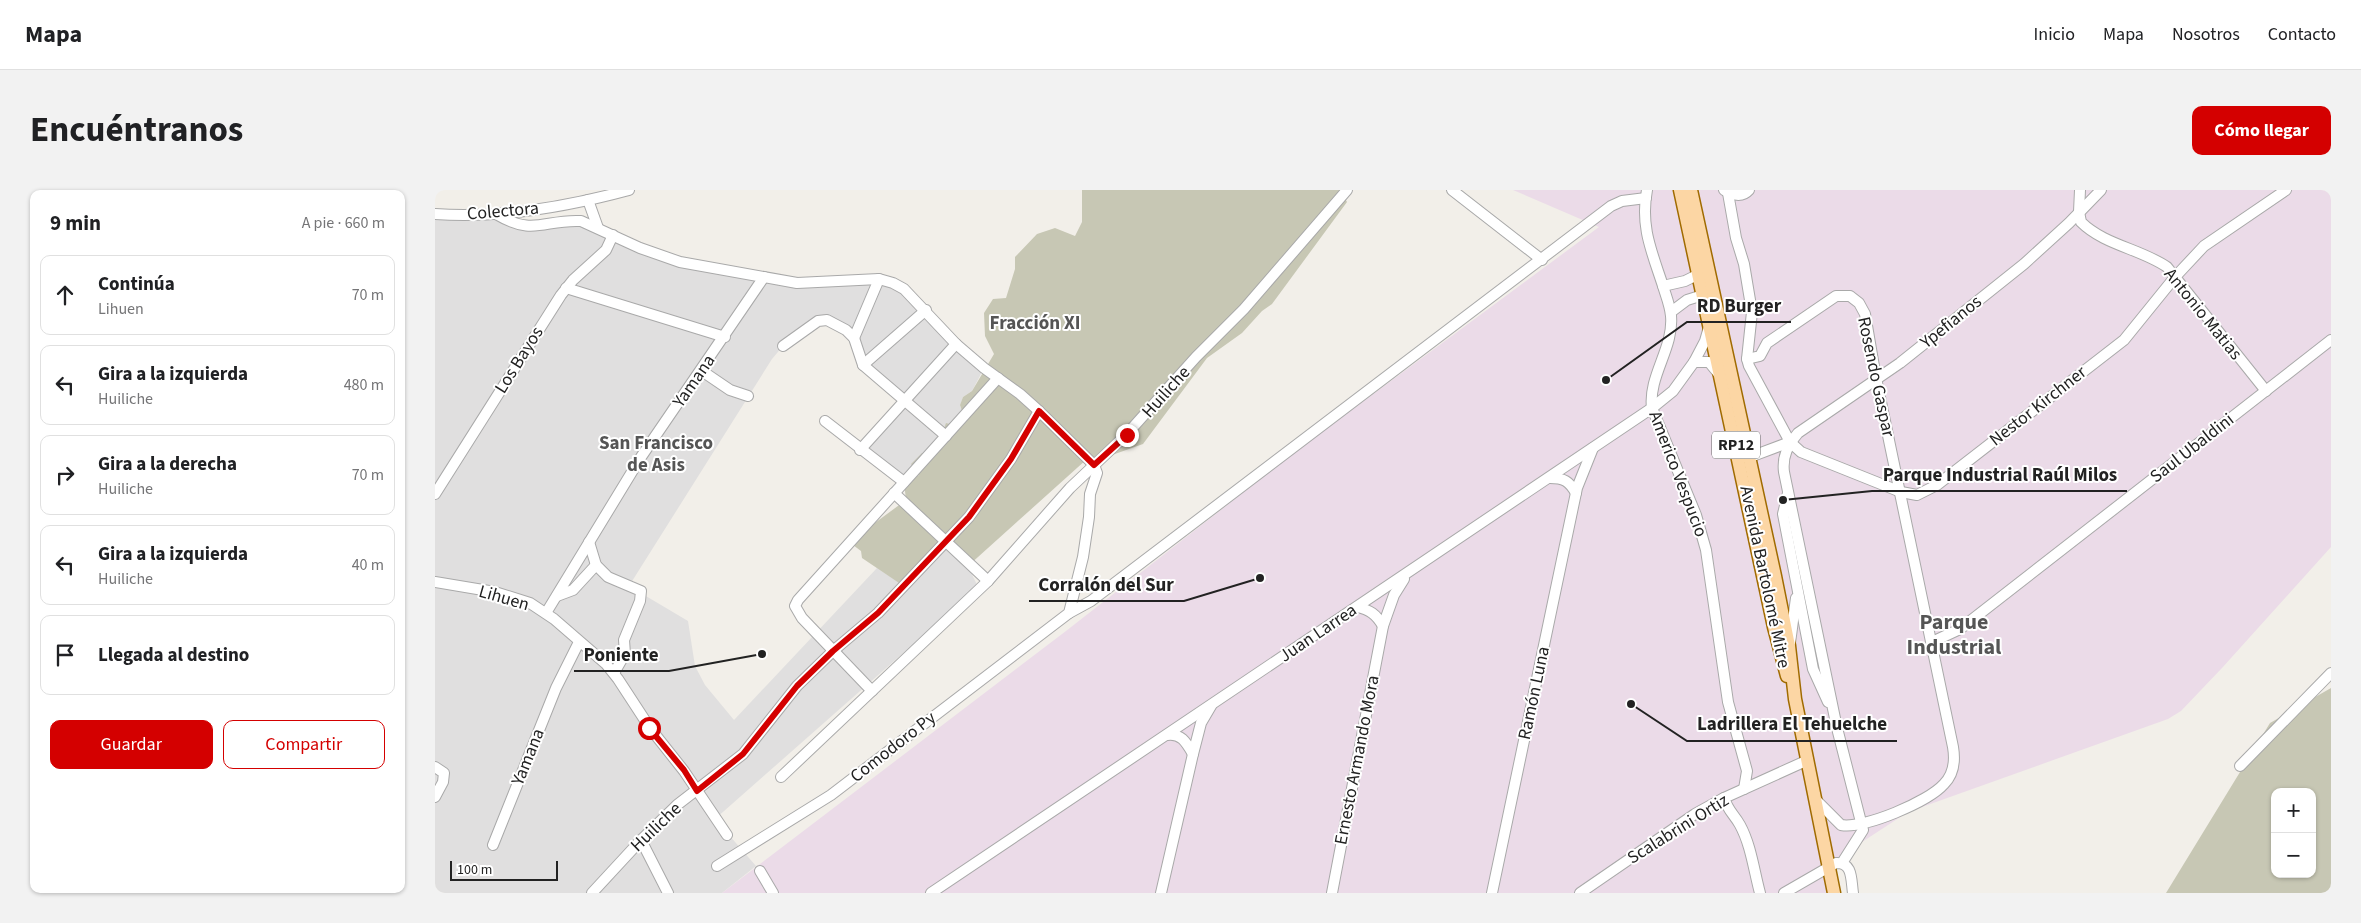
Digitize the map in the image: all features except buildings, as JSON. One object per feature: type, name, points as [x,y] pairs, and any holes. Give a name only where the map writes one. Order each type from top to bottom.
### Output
[{"type":"main road","name":"Avenida Bartolomé Mitre","points":[[1680,190],[1774,626],[1783,664],[1795,699],[1809,760],[1833,893]]},
{"type":"main road","name":"Avenida Bartolomé Mitre","points":[[1691,190],[1750,457],[1789,649],[1795,699]]},
{"type":"street","name":"Colectora","points":[[435,214],[496,214],[588,200],[629,190]]},
{"type":"street","name":"Huiliche","points":[[781,777],[988,581],[1070,488],[1127,435],[1196,357],[1244,308],[1347,190]]},
{"type":"street","points":[[1452,190],[1542,260]]},
{"type":"street","points":[[1726,191],[1741,196],[1749,190]]},
{"type":"street","points":[[2079,212],[2080,190]]},
{"type":"street","name":"Ypefianos","points":[[1790,442],[1799,433],[1900,363],[2024,264],[2101,190]]},
{"type":"street","name":"Nestor Kirchner","points":[[1790,442],[1801,452],[1901,492],[1917,495],[1937,485],[2125,340],[2175,276],[2204,246],[2287,190]]},
{"type":"street","points":[[1726,191],[1736,238],[1744,264],[1752,312],[1747,359],[1752,374],[1769,399],[1790,442]]},
{"type":"street","name":"Comodoro Py","points":[[717,866],[831,795],[1031,642],[1091,602],[1611,206],[1646,194]]},
{"type":"street","name":"Americo Vespucio","points":[[1646,194],[1645,224],[1671,312],[1671,331],[1652,394],[1652,408],[1696,515],[1706,550],[1728,702],[1746,766],[1746,783],[1743,789]]},
{"type":"street","points":[[588,200],[598,228]]},
{"type":"street","name":"Antonio Matias","points":[[2079,212],[2081,222],[2087,228],[2100,236],[2159,261],[2175,276],[2266,391]]},
{"type":"street","points":[[496,214],[516,225],[528,227],[571,220],[581,221],[640,248],[681,262],[809,283],[879,279],[905,289],[956,344],[1039,411],[1094,465],[1097,473],[1090,494],[1089,517],[1083,557],[1066,617]]},
{"type":"street","name":"Los Bayos","points":[[435,494],[535,332],[566,288],[606,250],[613,235]]},
{"type":"street","points":[[1663,286],[1680,283],[1699,274]]},
{"type":"street","name":"Yamana","points":[[546,613],[641,457],[765,277]]},
{"type":"street","points":[[854,338],[879,279]]},
{"type":"street","points":[[566,288],[725,337]]},
{"type":"street","points":[[1671,312],[1687,300],[1703,295]]},
{"type":"street","name":"Rosendo Gaspar","points":[[1747,359],[1760,356],[1767,343],[1836,296],[1850,296],[1859,303],[1865,314],[1876,378],[1953,747],[1954,757],[1951,772],[1944,784],[1927,796],[1877,820],[1861,825],[1841,825],[1816,800]]},
{"type":"street","points":[[863,365],[926,310]]},
{"type":"street","points":[[783,346],[808,326],[818,321],[827,320],[846,330],[854,338],[863,365],[905,399],[945,436]]},
{"type":"street","name":"Juan Larrea","points":[[931,893],[1652,408],[1673,391],[1694,362],[1705,341],[1709,324]]},
{"type":"street","name":"Saul Ubaldini","points":[[1932,642],[1961,629],[2331,340]]},
{"type":"street","points":[[860,450],[956,344]]},
{"type":"street","points":[[1694,362],[1709,362],[1722,380]]},
{"type":"street","points":[[702,371],[730,390],[749,396]]},
{"type":"street","points":[[873,691],[802,618],[795,606],[798,600],[998,378]]},
{"type":"street","name":"Huiliche","points":[[592,893],[641,840],[677,805],[743,754],[782,704],[833,651],[878,613],[969,517],[1011,459],[1039,411]]},
{"type":"street","points":[[825,421],[860,450],[904,482]]},
{"type":"street","points":[[1750,457],[1790,442]]},
{"type":"street","points":[[1784,893],[1828,867],[1842,863],[1861,836],[1863,830],[1835,716],[1783,464],[1784,455],[1790,442]]},
{"type":"street","name":"Ramón Luna","points":[[1492,893],[1576,493],[1594,447]]},
{"type":"street","points":[[1549,478],[1562,478],[1570,483],[1576,493]]},
{"type":"street","points":[[894,493],[988,581]]},
{"type":"street","points":[[1789,493],[1783,514],[1813,669],[1835,716]]},
{"type":"street","points":[[589,542],[596,565],[608,577],[641,591],[641,601],[625,640],[625,654],[614,673]]},
{"type":"street","points":[[557,596],[573,590],[596,565]]},
{"type":"street","name":"Ernesto Armando Mora","points":[[1331,893],[1383,626],[1399,584],[1411,571]]},
{"type":"street","name":"Lihuen","points":[[435,582],[495,592],[530,603],[546,613],[606,664],[614,673],[649,728],[684,770],[727,835]]},
{"type":"street","points":[[1789,649],[1797,585]]},
{"type":"street","points":[[1357,607],[1369,609],[1378,617],[1383,626]]},
{"type":"street","name":"Yamana","points":[[493,845],[556,688],[579,642]]},
{"type":"street","points":[[2240,766],[2331,673]]},
{"type":"street","points":[[1161,893],[1201,723],[1212,704]]},
{"type":"street","points":[[1166,736],[1175,734],[1183,738],[1193,754]]},
{"type":"street","name":"Scalabrini Ortiz","points":[[1580,893],[1695,814],[1743,789],[1809,760]]},
{"type":"street","points":[[435,767],[444,773],[443,782],[435,797]]},
{"type":"street","points":[[1724,798],[1728,811],[1739,823],[1746,839],[1760,893]]},
{"type":"street","points":[[641,840],[668,893]]},
{"type":"street","points":[[1842,863],[1848,867],[1851,874],[1853,893]]},
{"type":"street","points":[[760,871],[773,893]]},
{"type":"shaded area","points":[[1082,190],[1340,190],[1347,202],[1272,304],[1262,311],[1242,333],[1207,358],[1143,444],[1098,460],[1087,459],[968,566],[950,541],[905,587],[862,558],[861,551],[849,542],[906,500],[904,482],[919,475],[911,464],[922,453],[929,457],[940,451],[940,440],[946,423],[960,427],[965,420],[960,405],[963,397],[972,391],[994,354],[985,336],[984,313],[993,299],[1006,298],[1015,269],[1015,257],[1037,234],[1055,228],[1075,236],[1082,222]]},
{"type":"shaded area","points":[[1513,190],[2331,190],[2331,547],[2181,711],[2168,719],[1908,812],[1839,857],[1828,867],[1834,893],[722,893],[1066,631],[1295,452],[1599,227]]},
{"type":"shaded area","points":[[435,214],[477,215],[509,222],[571,220],[640,248],[764,277],[893,283],[984,368],[972,391],[963,397],[960,405],[965,420],[940,440],[940,451],[929,457],[919,475],[904,482],[860,450],[904,400],[863,365],[854,338],[827,320],[783,346],[772,359],[629,586],[688,621],[695,666],[705,685],[734,720],[877,568],[905,586],[950,541],[968,566],[978,587],[715,819],[756,866],[722,893],[435,893]]},
{"type":"shaded area","points":[[2331,688],[2331,893],[2166,893],[2270,723]]},
{"type":"place","name":"RD Burger","points":[[1606,380]]},
{"type":"place","name":"Parque Industrial Raúl Milos","points":[[1783,500]]},
{"type":"place","name":"Corralón del Sur","points":[[1260,578]]},
{"type":"place","name":"Poniente","points":[[762,654]]},
{"type":"place","name":"Ladrillera El Tehuelche","points":[[1631,704]]},
{"type":"district","name":"Fracción XI","points":[[1035,323]]},
{"type":"district","name":"San Francisco de Asis","points":[[656,454]]},
{"type":"district","name":"Parque Industrial","points":[[1954,635]]},
{"type":"route","points":[[649,728],[684,770],[697,791],[743,754],[797,686],[833,651],[865,626],[969,517],[1011,459],[1039,411],[1094,465],[1127,435]]}]
